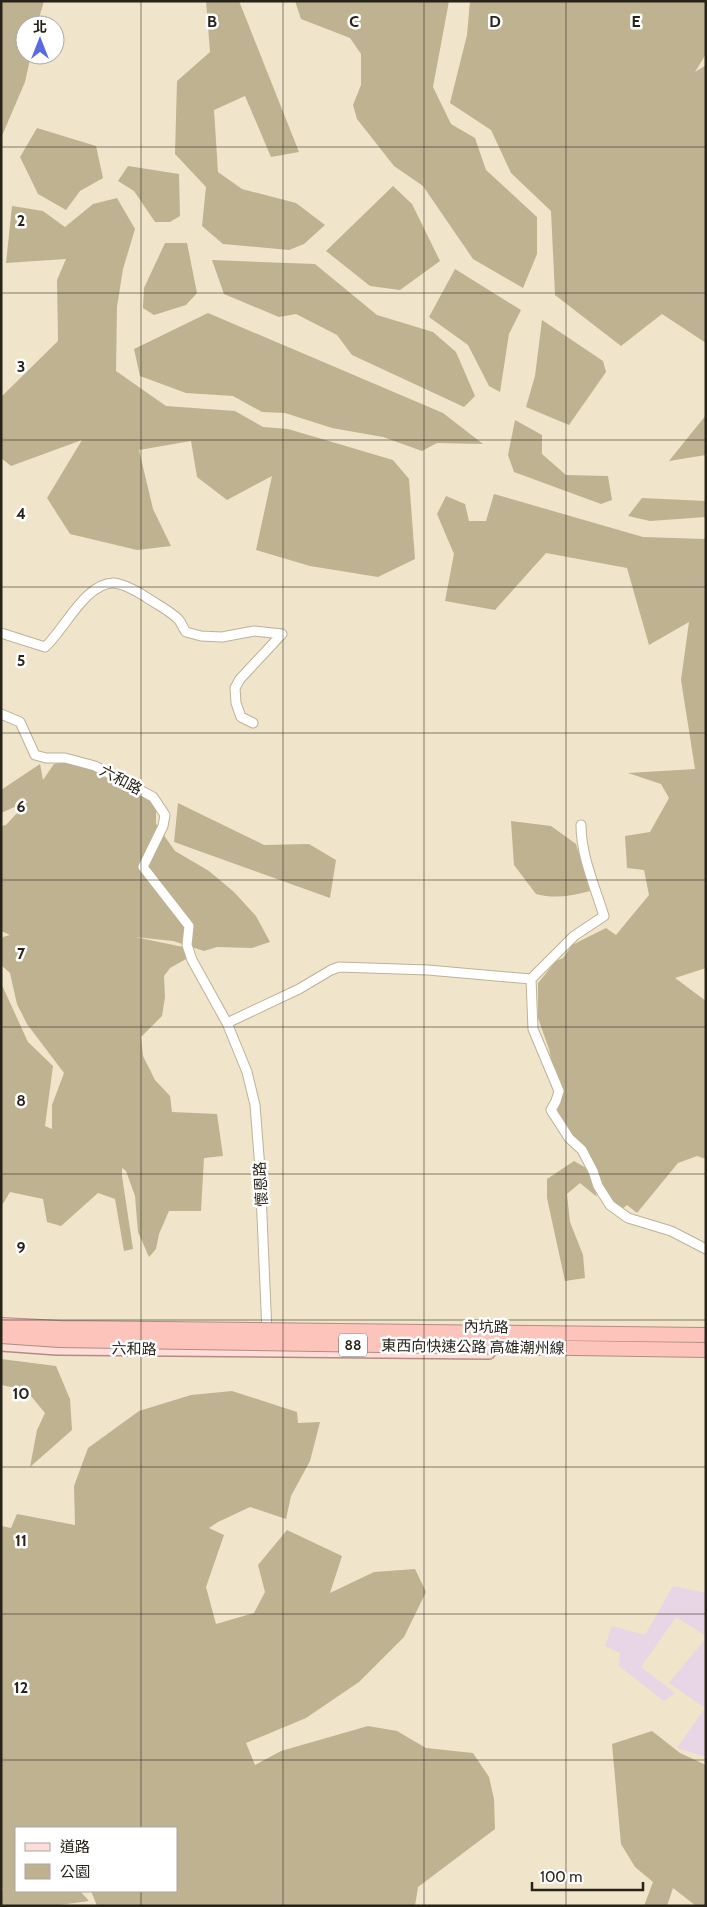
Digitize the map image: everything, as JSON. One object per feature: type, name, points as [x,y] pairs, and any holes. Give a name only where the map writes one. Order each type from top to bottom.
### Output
[{"type":"highway","name":"東西向快速公路 高雄潮州線","points":[[1,1325],[60,1328],[706,1336]]},
{"type":"highway","name":"東西向快速公路 高雄潮州線","points":[[1,1336],[59,1340],[706,1350]]},
{"type":"main road","name":"六和路","points":[[1,1319],[60,1322],[267,1325]]},
{"type":"main road","name":"內坑路","points":[[267,1325],[706,1330]]},
{"type":"main road","name":"六和路","points":[[1,1345],[57,1348],[268,1351]]},
{"type":"main road","name":"內坑路","points":[[268,1351],[706,1356]]},
{"type":"street","points":[[1,633],[45,647],[53,640],[91,592],[114,583],[141,594],[164,609],[178,619],[186,632],[201,636],[222,637],[254,631],[282,634],[240,679],[235,688],[236,703],[241,717],[253,723]]},
{"type":"street","name":"六和路","points":[[1,714],[20,722],[35,755],[46,758],[66,758],[95,766],[153,797],[165,815],[163,826],[143,867],[190,926],[187,945],[192,960],[227,1023]]},
{"type":"street","points":[[581,825],[581,838],[585,855],[604,916],[574,936],[530,979],[533,1029],[559,1091],[551,1110],[569,1138],[582,1150],[593,1171],[598,1186],[610,1205],[628,1218],[671,1231],[706,1249]]},
{"type":"street","points":[[227,1023],[291,993],[331,970],[339,968],[428,970],[530,979]]},
{"type":"street","name":"懷恩路","points":[[227,1023],[247,1072],[255,1105],[260,1169],[268,1351]]},
{"type":"shaded area","points":[[673,1586],[706,1593],[706,1636],[676,1617],[641,1667],[675,1693],[664,1701],[619,1666],[620,1653],[605,1646],[612,1626],[645,1635]]},
{"type":"shaded area","points":[[706,1638],[706,1757],[677,1748],[705,1708],[669,1683]]},
{"type":"green space","points":[[1,1],[44,1],[40,15],[15,15],[15,65],[29,65],[25,82],[1,138]]},
{"type":"green space","points":[[206,1],[239,1],[299,152],[271,157],[245,96],[214,110],[218,172],[242,189],[296,203],[325,225],[304,244],[289,250],[223,244],[202,226],[206,187],[175,154],[177,81],[210,52]]},
{"type":"green space","points":[[295,1],[449,1],[433,87],[451,124],[475,138],[486,170],[537,217],[537,254],[523,288],[473,259],[423,186],[394,166],[357,119],[353,105],[361,85],[361,54],[350,38],[301,19]]},
{"type":"green space","points":[[470,1],[706,1],[706,54],[695,72],[706,65],[706,343],[662,314],[621,346],[555,295],[551,211],[511,173],[491,130],[450,103],[467,35]]},
{"type":"green space","points":[[37,128],[96,146],[103,178],[80,191],[66,210],[38,194],[20,157]]},
{"type":"green space","points":[[128,166],[179,174],[180,216],[170,222],[155,222],[134,191],[118,181]]},
{"type":"green space","points":[[393,186],[412,204],[440,261],[400,290],[370,286],[326,251]]},
{"type":"green space","points":[[117,198],[135,229],[123,269],[117,307],[116,371],[166,406],[235,411],[263,427],[288,429],[393,460],[409,479],[415,559],[378,577],[310,566],[256,550],[272,476],[227,500],[197,477],[191,441],[139,450],[153,509],[171,546],[137,550],[70,534],[47,498],[82,440],[11,466],[1,458],[1,397],[58,341],[57,280],[66,259],[6,263],[12,206],[43,211],[65,227],[93,204]]},
{"type":"green space","points":[[165,243],[187,243],[197,293],[186,305],[154,315],[143,308],[144,288]]},
{"type":"green space","points":[[212,260],[315,264],[377,315],[433,332],[456,352],[475,396],[464,407],[352,355],[337,335],[296,314],[279,317],[224,294]]},
{"type":"green space","points":[[455,269],[521,310],[509,334],[500,392],[489,386],[468,345],[429,317]]},
{"type":"green space","points":[[208,313],[443,413],[483,444],[437,443],[422,451],[383,437],[332,428],[285,413],[262,412],[233,396],[186,393],[140,376],[134,349]]},
{"type":"green space","points":[[542,320],[603,361],[606,372],[569,425],[526,407],[535,376]]},
{"type":"green space","points":[[706,415],[706,455],[669,461]]},
{"type":"green space","points":[[515,420],[542,435],[542,454],[566,475],[608,476],[612,500],[601,504],[514,472],[508,455]]},
{"type":"green space","points":[[494,494],[643,537],[706,539],[706,968],[675,978],[706,1001],[706,1159],[697,1156],[678,1163],[637,1213],[627,1205],[621,1210],[605,1190],[594,1165],[557,1113],[560,1100],[549,1049],[538,1018],[538,983],[556,961],[563,958],[572,945],[606,928],[616,935],[649,895],[644,870],[627,868],[625,836],[650,832],[669,798],[661,784],[628,773],[695,769],[681,680],[689,622],[649,645],[627,568],[546,553],[495,610],[445,601],[454,554],[437,514],[446,496],[465,504],[469,521],[486,521]]},
{"type":"green space","points":[[642,498],[706,501],[706,517],[650,521],[628,516]]},
{"type":"green space","points":[[76,760],[148,798],[156,809],[156,824],[175,851],[209,871],[234,892],[256,916],[270,942],[252,948],[217,947],[204,951],[173,941],[135,937],[183,947],[186,959],[170,968],[164,976],[165,997],[162,1016],[141,1037],[143,1056],[155,1080],[170,1096],[172,1112],[217,1114],[223,1156],[204,1158],[201,1211],[169,1211],[159,1234],[156,1249],[149,1257],[138,1232],[135,1196],[126,1171],[122,1168],[133,1249],[124,1251],[115,1199],[98,1193],[61,1226],[47,1222],[43,1199],[10,1192],[1,1207],[1,983],[28,1042],[53,1066],[45,1126],[52,1129],[52,1105],[64,1073],[27,1024],[17,1004],[10,973],[1,965],[1,941],[3,937],[10,935],[1,931],[1,826],[6,825],[28,801],[1,813],[1,790],[40,764],[43,780],[54,764]]},
{"type":"green space","points":[[178,803],[264,845],[309,844],[336,860],[330,898],[174,842]]},
{"type":"green space","points":[[511,821],[551,826],[576,844],[590,891],[563,896],[536,894],[514,865]]},
{"type":"green space","points":[[574,1161],[588,1169],[597,1197],[580,1183],[567,1194],[570,1222],[583,1255],[585,1278],[565,1281],[547,1198],[547,1179]]},
{"type":"green space","points":[[1,1359],[56,1366],[70,1399],[72,1430],[30,1467],[37,1430],[45,1413],[26,1390],[1,1385]]},
{"type":"green space","points":[[232,1391],[297,1412],[298,1423],[320,1422],[310,1461],[291,1496],[286,1519],[250,1507],[209,1528],[224,1535],[206,1587],[216,1624],[254,1613],[265,1592],[258,1565],[287,1530],[342,1556],[330,1593],[374,1572],[415,1569],[426,1592],[404,1637],[359,1682],[306,1718],[246,1743],[255,1765],[281,1751],[368,1726],[397,1731],[426,1748],[473,1753],[489,1777],[494,1799],[495,1829],[418,1887],[415,1906],[97,1906],[91,1892],[178,1892],[178,1827],[15,1827],[15,1892],[81,1892],[89,1901],[52,1906],[1,1906],[1,1892],[3,1889],[1,1887],[1,1526],[11,1528],[17,1514],[75,1525],[74,1486],[88,1448],[139,1411],[191,1395]]},
{"type":"green space","points":[[652,1731],[680,1753],[706,1765],[706,1906],[696,1906],[673,1888],[667,1906],[644,1906],[653,1882],[635,1867],[621,1844],[612,1744]]}]
